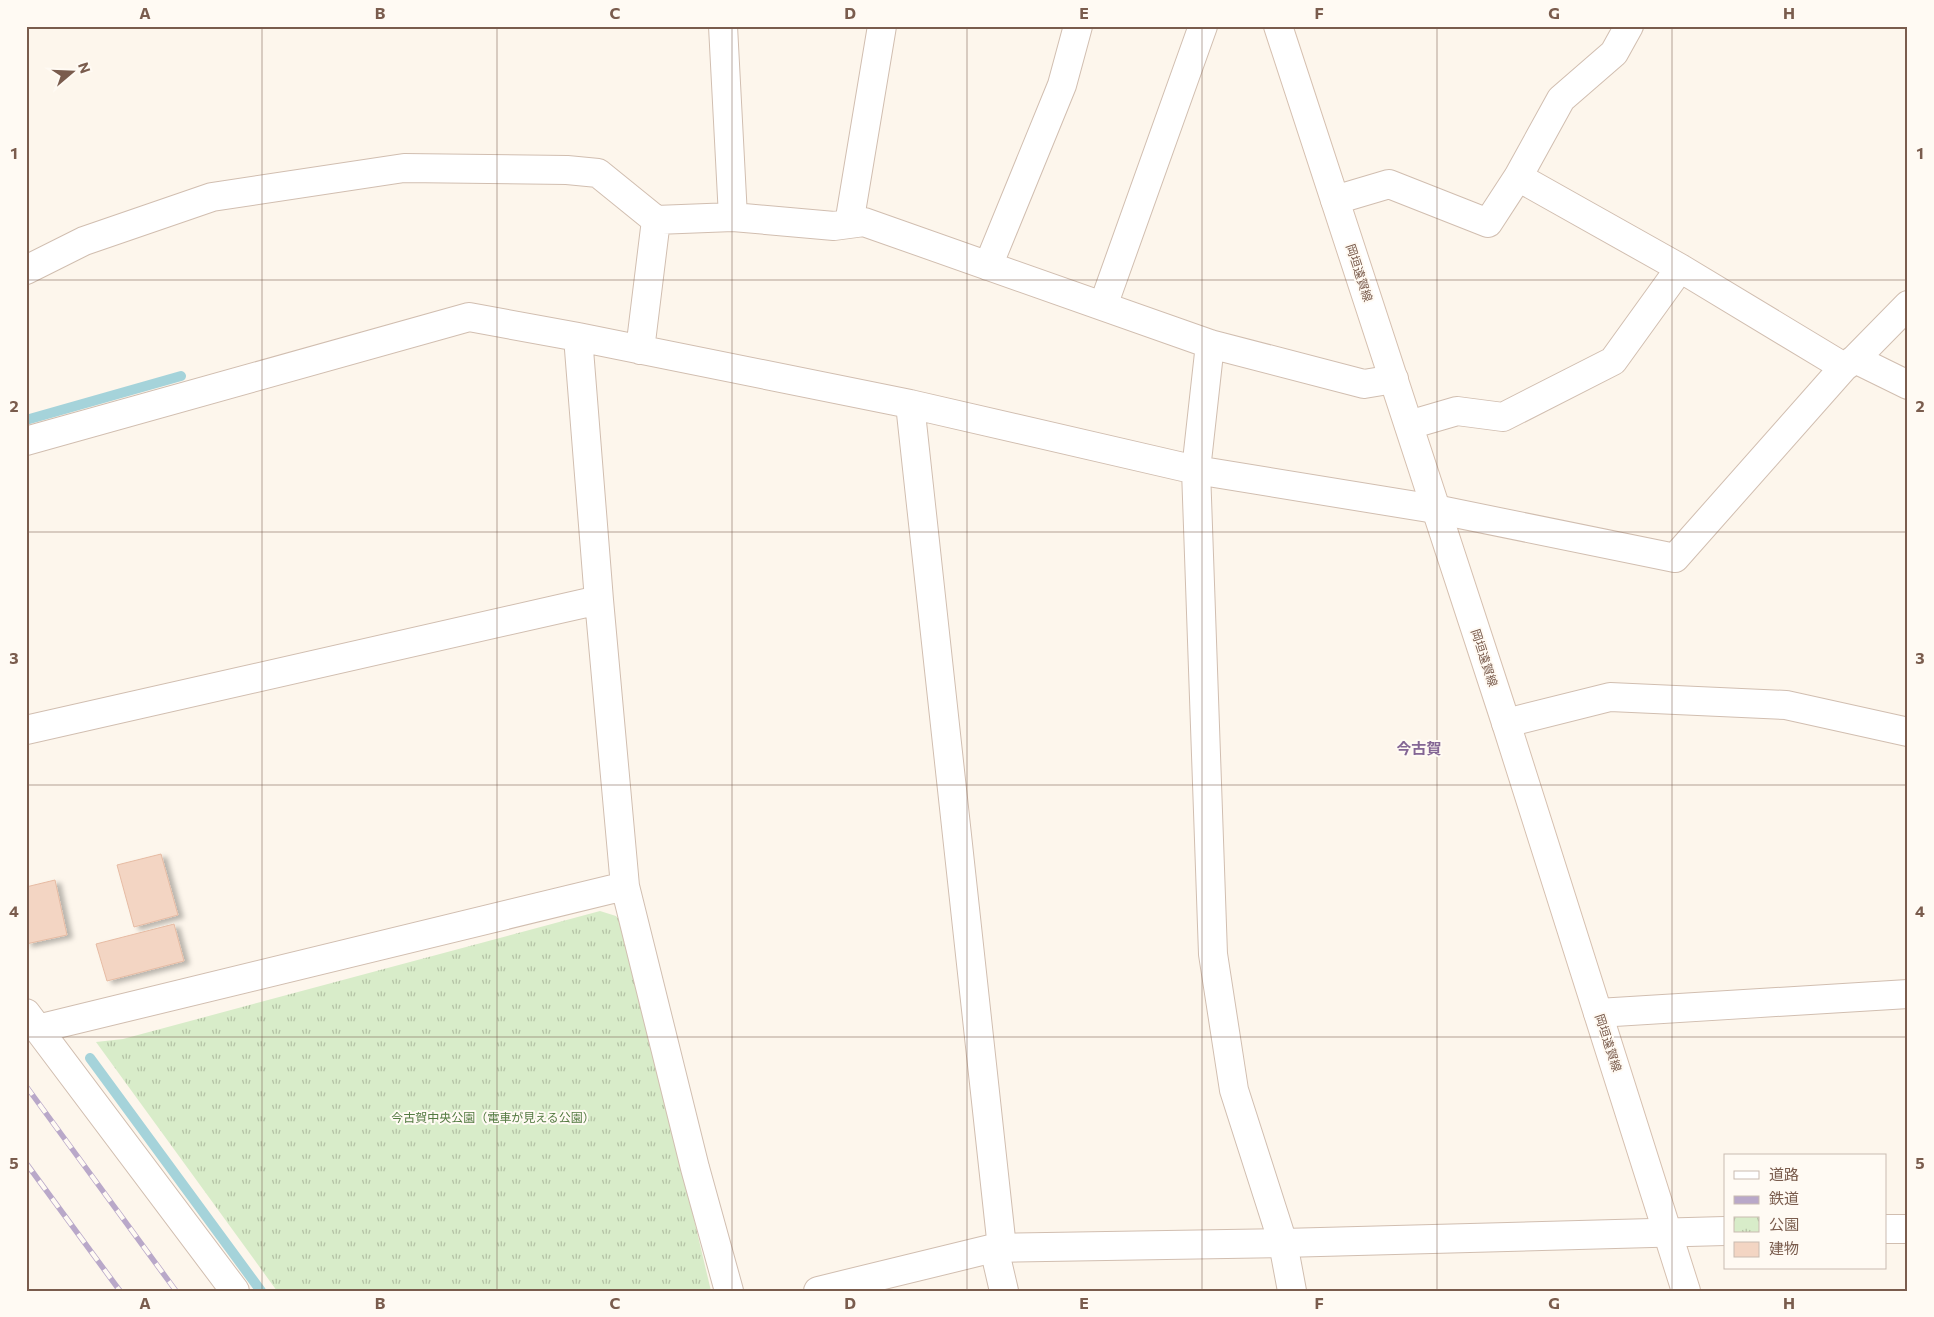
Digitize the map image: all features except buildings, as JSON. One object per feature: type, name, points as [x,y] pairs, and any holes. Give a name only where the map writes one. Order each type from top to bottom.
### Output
[{"type":"street","points":[[724,26],[733,217]]},
{"type":"street","points":[[849,224],[882,26]]},
{"type":"street","points":[[988,266],[1062,84],[1078,26]]},
{"type":"street","points":[[1103,306],[1203,26]]},
{"type":"street","name":"岡垣遠賀線","points":[[1278,26],[1506,723],[1686,1291]]},
{"type":"street","points":[[1334,200],[1390,184],[1488,223],[1518,177],[1561,99],[1614,53],[1629,26]]},
{"type":"street","points":[[26,270],[84,241],[212,197],[404,168],[567,170],[598,173],[656,220],[733,217],[834,226],[864,222],[1210,344],[1364,384],[1394,379]]},
{"type":"street","points":[[1518,177],[1850,363],[1908,385]]},
{"type":"street","points":[[640,350],[656,220]]},
{"type":"street","points":[[1409,426],[1457,411],[1502,417],[1613,361],[1680,268]]},
{"type":"street","points":[[26,441],[469,317],[910,404],[1196,470],[1435,509],[1675,558],[1850,363],[1908,305]]},
{"type":"street","points":[[578,337],[599,600],[626,886],[695,1168],[729,1291]]},
{"type":"street","points":[[1210,344],[1196,470],[1213,954],[1234,1090],[1283,1243],[1292,1291]]},
{"type":"street","points":[[910,404],[1004,1291]]},
{"type":"street","points":[[26,730],[599,600]]},
{"type":"street","points":[[1506,723],[1610,697],[1786,705],[1908,732]]},
{"type":"street","points":[[234,1291],[32,1021],[626,886]]},
{"type":"street","points":[[1598,1013],[1908,994]]},
{"type":"street","points":[[1886,1230],[1908,1229]]},
{"type":"street","points":[[818,1291],[998,1248],[1283,1243],[1724,1231]]},
{"type":"green space","name":"今古賀中央公園（電車が見える公園）","points":[[600,911],[616,916],[625,927],[711,1291],[277,1291],[96,1042],[123,1039]]},
{"type":"waterway","points":[[26,420],[181,376]]},
{"type":"waterway","points":[[90,1058],[261,1291]]},
{"type":"railway","points":[[26,1086],[176,1291]]},
{"type":"railway","points":[[26,1163],[120,1291]]},
{"type":"district","name":"今古賀","points":[[1419,749]]}]
